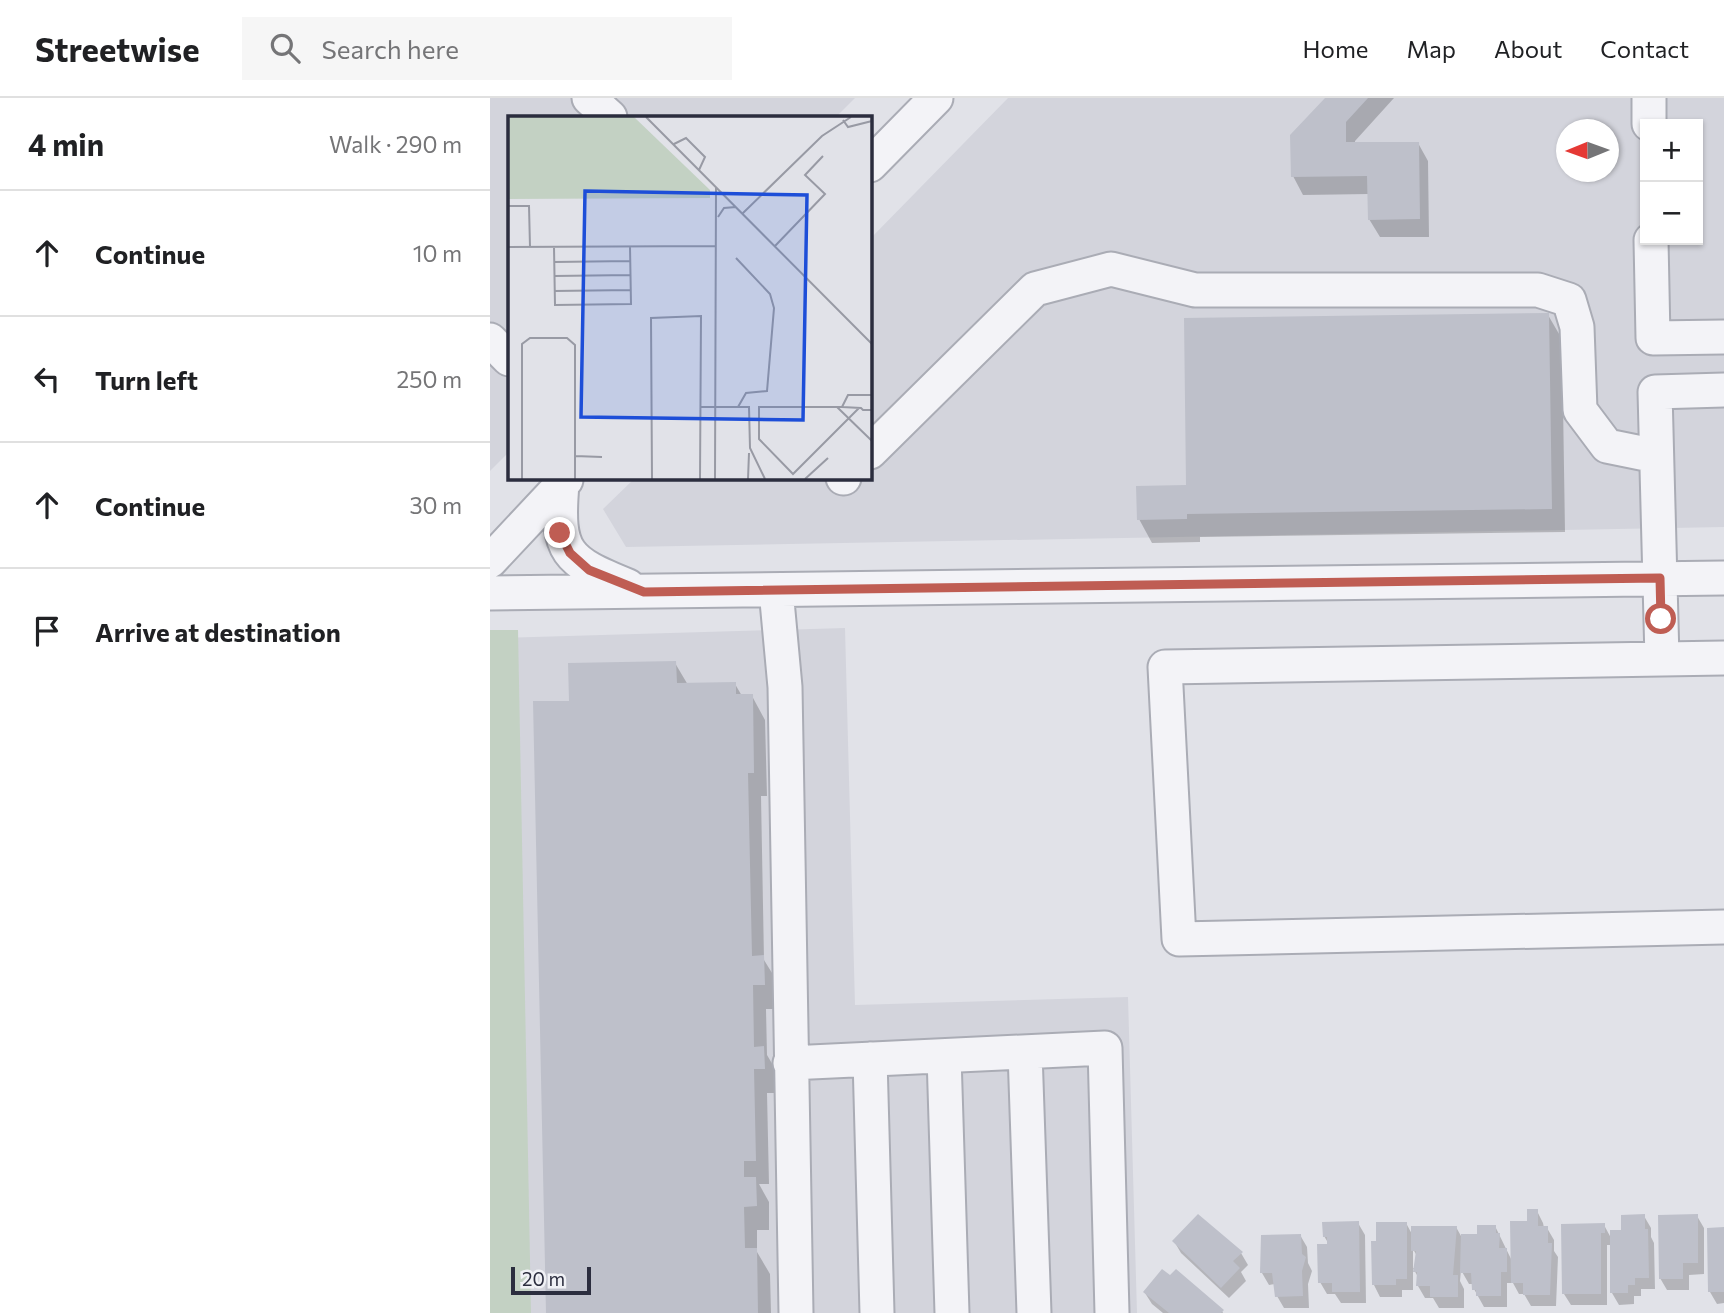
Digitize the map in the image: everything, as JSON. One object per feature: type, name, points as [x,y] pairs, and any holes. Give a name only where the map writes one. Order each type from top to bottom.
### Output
[{"type":"street","points":[[589,98],[609,116]]},
{"type":"street","points":[[872,163],[936,98]]},
{"type":"street","points":[[1649,98],[1649,119]]},
{"type":"street","points":[[1651,245],[1652,362],[1662,659]]},
{"type":"street","points":[[872,450],[1035,289],[1111,269],[1195,290],[1538,290],[1558,296],[1569,300],[1577,327],[1580,410],[1607,446],[1656,456]]},
{"type":"street","points":[[1653,338],[1724,337]]},
{"type":"street","points":[[490,340],[508,358]]},
{"type":"street","points":[[1655,392],[1724,390]]},
{"type":"street","points":[[490,561],[565,481]]},
{"type":"street","points":[[565,481],[560,533],[570,553],[589,570],[644,592]]},
{"type":"street","points":[[490,593],[1724,578]]},
{"type":"street","points":[[776,590],[785,688],[796,1313]]},
{"type":"street","points":[[1724,658],[1165,667],[1179,939],[1724,927]]},
{"type":"street","points":[[790,1063],[1105,1048],[1112,1313]]},
{"type":"street","points":[[1025,1052],[1034,1313]]},
{"type":"street","points":[[944,1056],[952,1313]]},
{"type":"street","points":[[870,1059],[877,1313]]},
{"type":"shaded area","points":[[490,98],[855,98],[837,116],[508,116],[508,453],[490,471]]},
{"type":"shaded area","points":[[1008,98],[1724,98],[1724,527],[626,547],[603,509],[633,480],[872,480],[872,237]]},
{"type":"shaded area","points":[[845,628],[855,1005],[1128,997],[1137,1313],[522,1313],[503,638]]},
{"type":"green space","points":[[490,630],[518,630],[531,1313],[490,1313]]},
{"type":"building","points":[[1325,98],[1368,98],[1346,122],[1346,142],[1419,142],[1420,219],[1368,220],[1367,176],[1291,177],[1290,135]]},
{"type":"building","points":[[1549,313],[1552,509],[1187,514],[1187,519],[1137,520],[1136,486],[1186,485],[1184,318]]},
{"type":"building","points":[[676,661],[677,683],[736,682],[736,694],[753,694],[754,773],[748,773],[752,956],[764,955],[765,985],[753,985],[754,1047],[764,1046],[765,1069],[754,1069],[756,1161],[744,1161],[744,1177],[756,1177],[757,1206],[744,1207],[745,1248],[757,1248],[758,1313],[546,1313],[533,701],[569,701],[568,663]]},
{"type":"building","points":[[1527,1209],[1538,1209],[1538,1226],[1548,1226],[1548,1243],[1552,1243],[1550,1295],[1523,1295],[1523,1283],[1511,1283],[1510,1221],[1527,1221]]},
{"type":"building","points":[[1198,1214],[1243,1252],[1233,1261],[1240,1268],[1221,1288],[1172,1241]]},
{"type":"building","points":[[1645,1214],[1649,1278],[1635,1278],[1635,1285],[1628,1285],[1628,1293],[1610,1293],[1610,1230],[1621,1230],[1621,1215]]},
{"type":"building","points":[[1698,1214],[1698,1263],[1683,1263],[1683,1279],[1659,1279],[1658,1215]]},
{"type":"building","points":[[1359,1221],[1360,1292],[1332,1292],[1332,1283],[1318,1283],[1317,1244],[1327,1244],[1327,1237],[1323,1237],[1322,1222]]},
{"type":"building","points":[[1376,1222],[1407,1222],[1407,1279],[1396,1279],[1396,1285],[1372,1285],[1371,1241],[1376,1241]]},
{"type":"building","points":[[1605,1223],[1605,1233],[1601,1233],[1601,1294],[1562,1294],[1561,1224]]},
{"type":"building","points":[[1477,1225],[1496,1225],[1496,1233],[1500,1233],[1499,1248],[1507,1248],[1507,1272],[1501,1272],[1501,1296],[1476,1296],[1476,1290],[1472,1290],[1471,1273],[1460,1273],[1461,1234],[1477,1234]]},
{"type":"building","points":[[1411,1226],[1457,1226],[1453,1275],[1458,1275],[1458,1297],[1430,1297],[1430,1286],[1416,1286],[1417,1272],[1413,1272],[1416,1251],[1411,1251]]},
{"type":"building","points":[[1724,1227],[1724,1292],[1708,1292],[1707,1228]]},
{"type":"building","points":[[1301,1234],[1302,1254],[1306,1257],[1302,1271],[1303,1296],[1275,1297],[1272,1273],[1260,1273],[1261,1235]]},
{"type":"building","points":[[1162,1269],[1170,1275],[1176,1269],[1224,1310],[1221,1313],[1169,1313],[1143,1292]]},
{"type":"route","points":[[560,533],[570,553],[589,570],[644,592],[1660,578],[1661,619]]}]
